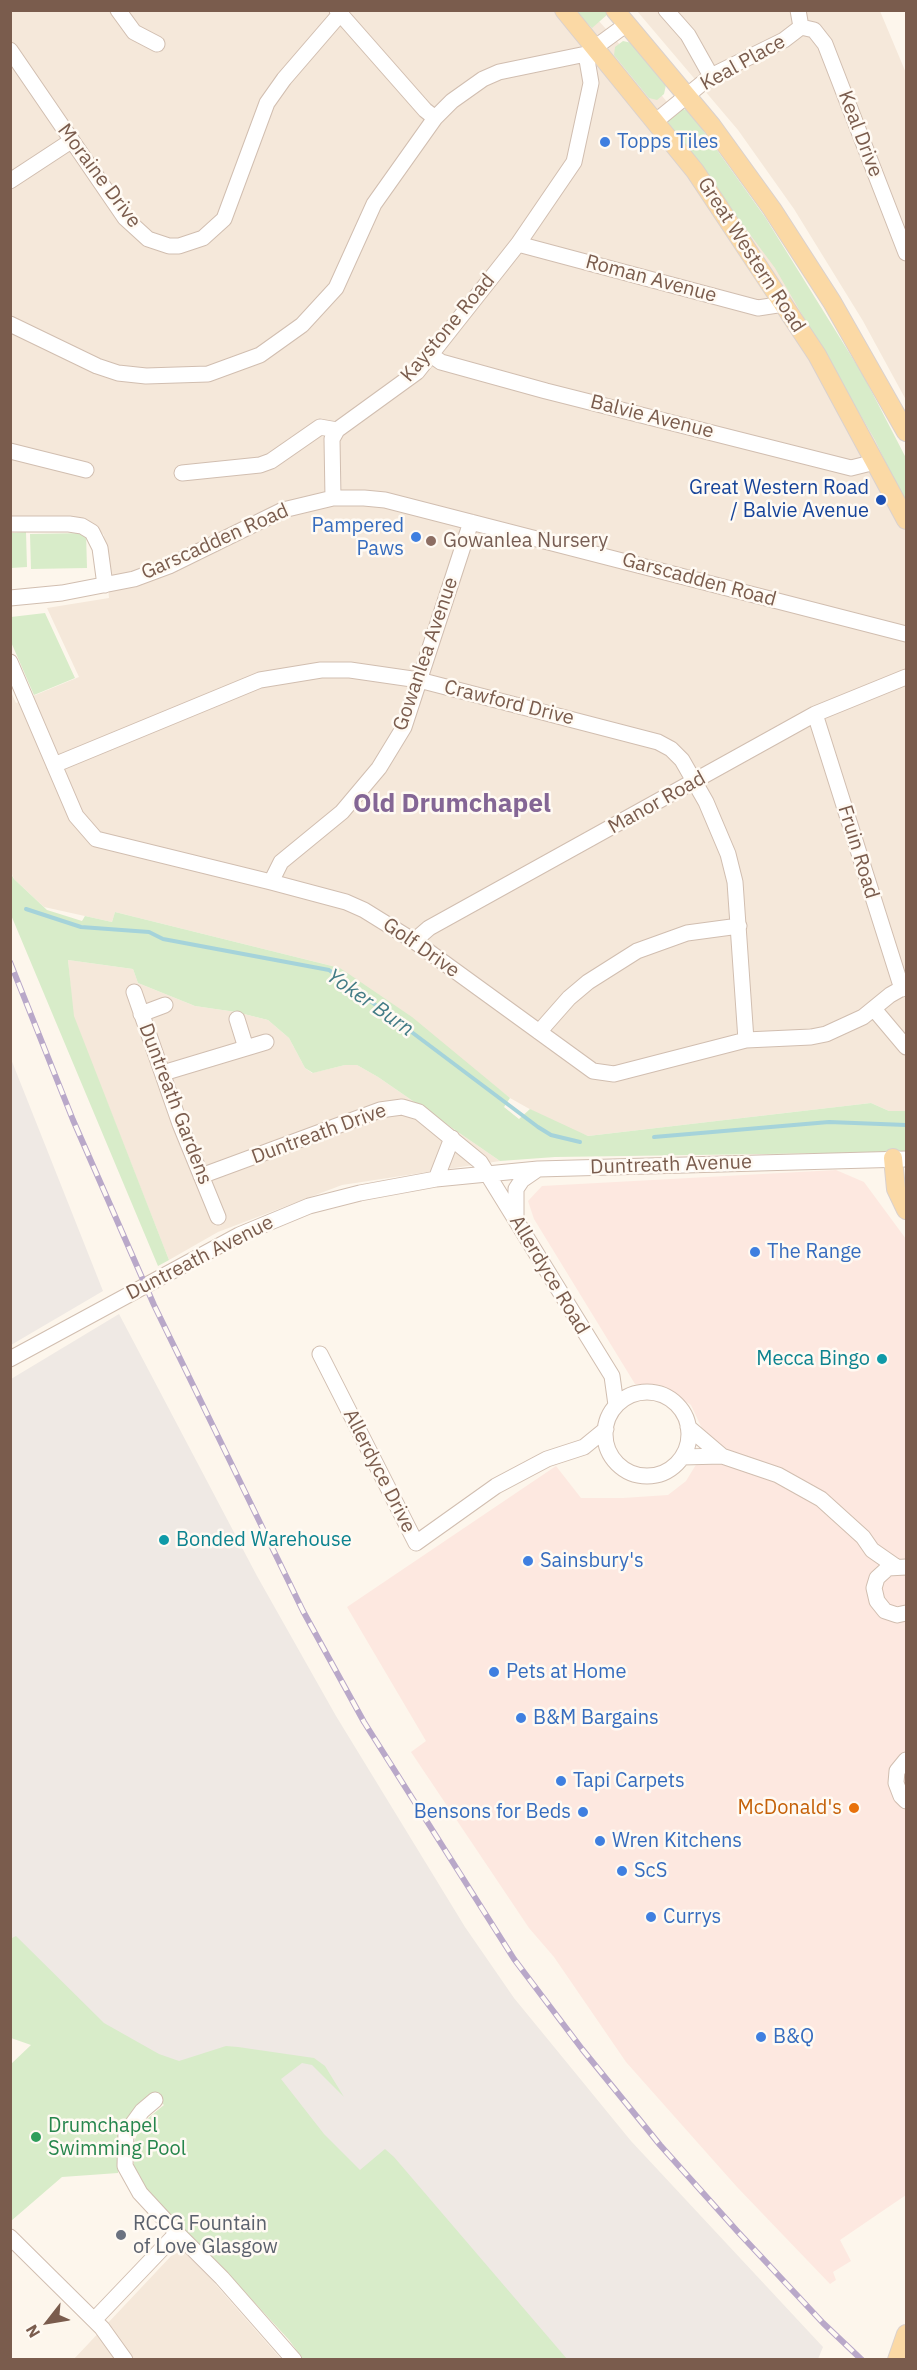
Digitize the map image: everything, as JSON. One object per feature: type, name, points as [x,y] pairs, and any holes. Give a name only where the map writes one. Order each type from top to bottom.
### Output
[{"type":"main road","name":"Great Western Road","points":[[564,10],[592,51],[656,121],[695,171],[817,355],[906,520]]},
{"type":"main road","name":"Great Western Road","points":[[621,17],[687,95],[748,176],[811,268],[906,432]]},
{"type":"main road","points":[[900,1159],[896,1189],[906,1210]]},
{"type":"main road","points":[[897,2360],[906,2335]]},
{"type":"street","points":[[118,10],[134,32],[157,44]]},
{"type":"street","points":[[666,10],[688,35],[711,76]]},
{"type":"street","points":[[798,10],[801,27]]},
{"type":"street","points":[[339,12],[425,110],[435,118]]},
{"type":"street","name":"Moraine Drive","points":[[10,50],[71,141],[136,230],[168,246],[189,244],[215,230],[224,219],[267,104],[284,79],[339,12]]},
{"type":"street","points":[[10,324],[97,366],[118,373],[146,376],[208,374],[260,355],[302,325],[336,288],[374,204],[435,118],[469,88],[499,72],[592,51],[621,17]]},
{"type":"street","name":"Keal Place","points":[[656,121],[711,76],[784,40],[801,27]]},
{"type":"street","name":"Keal Drive","points":[[801,27],[814,30],[825,44],[906,253]]},
{"type":"street","name":"Kaystone Road","points":[[182,473],[260,465],[271,461],[320,427],[337,430],[404,383],[431,355],[518,244],[568,174],[577,155],[591,83],[592,51]]},
{"type":"street","points":[[10,181],[71,141]]},
{"type":"street","name":"Roman Avenue","points":[[518,244],[758,308],[784,304]]},
{"type":"street","name":"Balvie Avenue","points":[[431,355],[441,362],[546,391],[850,468],[875,462]]},
{"type":"street","points":[[333,498],[332,440],[337,430]]},
{"type":"street","points":[[10,451],[86,470]]},
{"type":"street","name":"Garscadden Road","points":[[10,598],[62,593],[134,579],[169,566],[283,510],[333,498],[385,500],[906,634]]},
{"type":"street","name":"Gowanlea Avenue","points":[[271,882],[280,862],[342,812],[379,768],[405,727],[471,522]]},
{"type":"street","points":[[10,524],[69,524],[82,526],[92,532],[100,548],[105,585]]},
{"type":"street","name":"Golf Drive","points":[[10,662],[76,816],[96,839],[346,902],[387,923],[414,941],[580,1064],[602,1074],[614,1074],[746,1040],[826,1034],[863,1017],[904,988]]},
{"type":"street","name":"Crawford Drive","points":[[54,765],[260,680],[287,674],[350,670],[419,680],[641,735],[671,749],[682,760],[695,782],[728,854],[735,882],[746,1040]]},
{"type":"street","name":"Manor Road","points":[[414,941],[429,928],[815,714],[906,677]]},
{"type":"street","name":"Fruin Road","points":[[815,714],[904,988]]},
{"type":"street","points":[[539,1032],[582,987],[630,955],[676,936],[739,926]]},
{"type":"street","name":"Duntreath Gardens","points":[[134,992],[201,1176],[218,1216]]},
{"type":"street","points":[[141,1014],[165,1005]]},
{"type":"street","points":[[874,1009],[906,1047]]},
{"type":"street","points":[[237,1019],[246,1048]]},
{"type":"street","points":[[163,1073],[266,1042]]},
{"type":"street","name":"Duntreath Drive","points":[[201,1176],[391,1107],[402,1107],[419,1112],[480,1162],[487,1173]]},
{"type":"street","points":[[436,1179],[452,1137]]},
{"type":"street","name":"Duntreath Avenue","points":[[10,1359],[196,1257],[269,1222],[329,1200],[436,1179],[538,1168],[900,1159]]},
{"type":"street","points":[[516,1220],[516,1189],[522,1180],[538,1168]]},
{"type":"street","name":"Allerdyce Road","points":[[487,1173],[612,1376],[616,1405]]},
{"type":"street","name":"Allerdyce Drive","points":[[320,1353],[416,1543],[496,1486],[546,1459],[584,1447],[606,1429]]},
{"type":"street","name":"Allerdyce Road","points":[[612,1376],[639,1392],[660,1394],[675,1402],[684,1415],[688,1427],[722,1456]]},
{"type":"street","points":[[615,1460],[606,1442],[606,1429],[616,1405],[639,1392]]},
{"type":"street","points":[[584,1447],[615,1460],[628,1471],[653,1475],[669,1469],[682,1457],[689,1440],[688,1427]]},
{"type":"street","name":"Allerdyce Road","points":[[682,1457],[722,1456],[778,1475],[809,1491],[837,1512],[872,1550],[901,1567]]},
{"type":"street","points":[[872,1550],[877,1578],[874,1587],[877,1601],[885,1611],[903,1617]]},
{"type":"street","name":"Allerdyce Road","points":[[877,1578],[888,1568],[901,1567]]},
{"type":"street","points":[[906,1760],[897,1771],[896,1783],[906,1801]]},
{"type":"street","points":[[155,2100],[142,2111],[126,2133],[125,2166],[140,2193],[222,2277],[294,2360]]},
{"type":"street","points":[[94,2320],[177,2233]]},
{"type":"street","points":[[10,2237],[94,2320],[125,2360]]},
{"type":"shaded area","points":[[11,11],[590,11],[699,141],[906,476],[906,1111],[889,1111],[871,1103],[588,1136],[558,1125],[510,1098],[340,968],[115,912],[112,922],[44,907],[14,879],[11,872],[11,692],[16,703],[79,677],[47,608],[109,598],[104,535],[88,520],[11,516]]},
{"type":"shaded area","points":[[637,11],[880,11],[906,73],[906,400],[863,321],[794,209],[738,130]]},
{"type":"shaded area","points":[[68,960],[133,969],[138,983],[195,1006],[236,1012],[268,1020],[289,1038],[305,1068],[312,1073],[345,1065],[357,1065],[500,1161],[342,1185],[218,1232],[169,1260],[73,1016]]},
{"type":"shaded area","points":[[11,1059],[103,1291],[10,1345]]},
{"type":"shaded area","points":[[836,1170],[864,1182],[906,1239],[906,2195],[840,2240],[851,2261],[833,2272],[836,2280],[830,2284],[737,2187],[626,2062],[554,1957],[529,1928],[411,1752],[426,1741],[347,1607],[556,1466],[581,1498],[623,1498],[668,1495],[686,1481],[697,1463],[705,1435],[691,1405],[661,1385],[635,1384],[534,1219],[528,1201],[542,1186]]},
{"type":"shaded area","points":[[119,1314],[257,1576],[336,1716],[465,1927],[514,1998],[631,2141],[823,2347],[818,2359],[491,2359],[164,2102],[11,1939],[11,1379]]},
{"type":"shaded area","points":[[179,2252],[185,2253],[210,2278],[281,2359],[73,2360],[172,2255]]},
{"type":"green space","points":[[576,11],[605,11],[608,14],[592,28]]},
{"type":"green space","points":[[623,41],[632,43],[666,85],[664,94],[657,100],[649,98],[614,55],[615,47]]},
{"type":"green space","points":[[680,108],[689,111],[765,217],[863,375],[906,458],[906,505],[875,440],[775,268],[673,131],[667,120]]},
{"type":"green space","points":[[26,532],[27,567],[11,568],[11,533]]},
{"type":"green space","points":[[86,533],[87,568],[31,569],[30,534]]},
{"type":"green space","points":[[45,613],[75,678],[34,695],[11,642],[11,617]]},
{"type":"green space","points":[[10,872],[14,879],[47,910],[82,921],[85,916],[112,922],[115,912],[340,968],[412,1017],[510,1098],[504,1107],[519,1119],[530,1109],[588,1136],[871,1103],[889,1111],[906,1111],[906,1152],[555,1157],[500,1161],[357,1065],[345,1065],[313,1073],[305,1068],[289,1038],[268,1020],[236,1012],[195,1006],[138,983],[133,969],[68,960],[74,1016],[169,1260],[158,1266],[11,915]]},
{"type":"green space","points":[[16,1936],[104,2023],[159,2054],[179,2061],[226,2046],[314,2058],[325,2066],[344,2097],[312,2065],[302,2063],[281,2079],[324,2134],[360,2170],[385,2149],[394,2157],[567,2359],[303,2359],[289,2340],[219,2264],[143,2189],[134,2171],[133,2144],[142,2123],[164,2105],[153,2094],[118,2156],[118,2173],[62,2177],[11,2221],[11,2064],[31,2045],[11,2038],[10,1939]]},
{"type":"waterway","name":"Yoker Burn","points":[[26,909],[81,927],[149,932],[163,939],[329,970],[538,1127],[551,1135],[580,1142]]},
{"type":"waterway","name":"Yoker Burn","points":[[654,1137],[829,1122],[906,1125]]},
{"type":"railway","points":[[10,962],[73,1120],[154,1305],[303,1611],[364,1722],[514,1959],[582,2049],[660,2145],[738,2232],[823,2323],[862,2360]]},
{"type":"place","name":"Topps Tiles","points":[[605,142]]},
{"type":"place","name":"Great Western Road / Balvie Avenue","points":[[881,500]]},
{"type":"place","name":"Pampered Paws","points":[[416,537]]},
{"type":"place","name":"Gowanlea Nursery","points":[[431,541]]},
{"type":"place","name":"The Range","points":[[755,1252]]},
{"type":"place","name":"Mecca Bingo","points":[[882,1359]]},
{"type":"place","name":"Bonded Warehouse","points":[[164,1540]]},
{"type":"place","name":"Sainsbury's","points":[[528,1561]]},
{"type":"place","name":"Pets at Home","points":[[494,1672]]},
{"type":"place","name":"B&M Bargains","points":[[521,1718]]},
{"type":"place","name":"Tapi Carpets","points":[[561,1781]]},
{"type":"place","name":"McDonald's","points":[[854,1808]]},
{"type":"place","name":"Bensons for Beds","points":[[583,1812]]},
{"type":"place","name":"Wren Kitchens","points":[[600,1841]]},
{"type":"place","name":"ScS","points":[[622,1871]]},
{"type":"place","name":"Currys","points":[[651,1917]]},
{"type":"place","name":"B&Q","points":[[761,2037]]},
{"type":"place","name":"Drumchapel Swimming Pool","points":[[36,2137]]},
{"type":"place","name":"RCCG Fountain of Love Glasgow","points":[[121,2235]]},
{"type":"district","name":"Old Drumchapel","points":[[452,804]]}]
